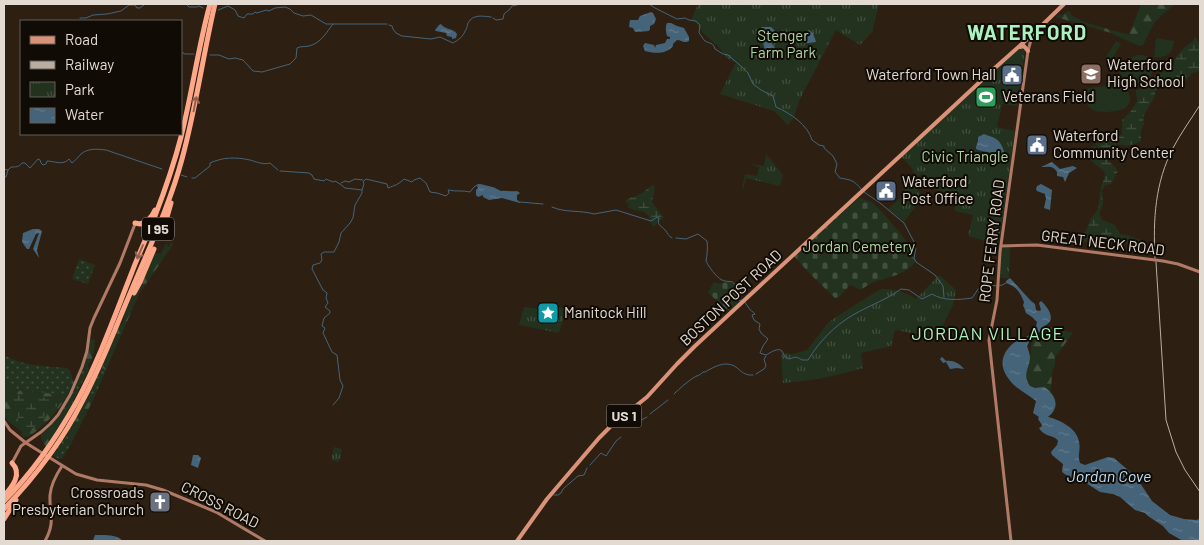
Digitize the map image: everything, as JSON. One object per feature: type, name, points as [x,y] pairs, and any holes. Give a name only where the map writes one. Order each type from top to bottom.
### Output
[{"type":"highway","name":"I 95","points":[[4,502],[44,454],[77,400],[155,218],[182,135],[210,4]]},
{"type":"highway","name":"I 95","points":[[4,509],[35,473],[63,434],[84,399],[164,213],[182,161],[215,4]]},
{"type":"highway","points":[[163,231],[182,161]]},
{"type":"highway","points":[[135,223],[142,224],[151,217],[167,185]]},
{"type":"highway","points":[[120,317],[140,282],[154,249]]},
{"type":"highway","points":[[4,496],[12,486],[17,475],[16,467],[12,463]]},
{"type":"highway","points":[[4,518],[35,473]]},
{"type":"main road","name":"BOSTON POST ROAD","points":[[517,541],[547,499],[612,425],[647,397],[682,359],[1064,4]]},
{"type":"main road","name":"ROPE FERRY ROAD","points":[[1011,541],[989,340],[997,300],[1001,246],[1028,51],[1033,34]]},
{"type":"main road","points":[[1015,49],[1024,46],[1028,51]]},
{"type":"main road","points":[[12,463],[21,446],[54,420],[76,382],[85,358],[91,324],[120,263],[135,223]]},
{"type":"main road","name":"GREAT NECK ROAD","points":[[1001,246],[1037,245],[1163,261],[1200,272]]},
{"type":"main road","name":"CROSS ROAD","points":[[4,421],[10,430],[26,443],[81,476],[97,480],[146,485],[164,490],[216,512],[265,541]]},
{"type":"main road","points":[[45,541],[52,519],[51,492],[62,466]]},
{"type":"green space","name":"Stenger Farm Park","points":[[698,4],[879,4],[872,32],[860,45],[836,30],[799,101],[794,117],[788,125],[774,111],[720,94],[737,63],[728,59],[717,45],[691,20]]},
{"type":"green space","points":[[1141,4],[1175,4],[1154,23],[1143,45],[1139,46],[1111,33],[1056,17],[1068,11],[1071,15],[1084,22],[1129,35]]},
{"type":"green space","points":[[1195,37],[1200,41],[1200,71],[1192,73],[1185,82],[1171,87],[1163,84],[1155,91],[1155,96],[1143,117],[1144,124],[1141,130],[1141,141],[1130,145],[1118,144],[1104,150],[1099,148],[1095,144],[1103,136],[1118,137],[1122,134],[1122,120],[1137,101],[1136,90],[1150,86],[1156,75],[1173,64],[1176,57]]},
{"type":"green space","points":[[1156,38],[1174,41],[1171,52],[1166,56],[1154,57]]},
{"type":"green space","points":[[1116,41],[1121,44],[1111,61],[1105,58]]},
{"type":"green space","name":"Civic Triangle","points":[[1020,48],[1025,50],[1017,106],[1002,104],[997,127],[1015,131],[999,242],[996,244],[968,236],[973,215],[955,211],[955,205],[941,195],[922,173],[917,178],[911,167],[901,156]]},
{"type":"green space","points":[[1138,55],[1144,55],[1157,61],[1147,85],[1143,86],[1118,75],[1126,62]]},
{"type":"green space","name":"Veterans Field","points":[[988,81],[995,88],[998,96],[996,105],[989,112],[974,97],[978,89]]},
{"type":"green space","points":[[1126,84],[1130,103],[1124,109],[1101,112],[1090,109],[1087,105],[1088,88]]},
{"type":"green space","points":[[1094,145],[1099,149],[1098,156],[1110,162],[1118,171],[1111,184],[1105,185],[1102,191],[1103,205],[1099,213],[1102,220],[1117,228],[1120,234],[1140,240],[1139,244],[1111,241],[1075,241],[1086,231],[1091,218],[1098,209],[1101,187],[1105,176],[1104,171],[1090,158],[1089,149]]},
{"type":"green space","points":[[766,154],[783,175],[780,186],[746,178],[743,189],[745,174],[757,176],[759,167],[751,164],[764,166]]},
{"type":"green space","points":[[911,176],[922,197],[904,222],[888,209],[907,192],[902,186]]},
{"type":"green space","points":[[653,185],[655,187],[652,202],[664,217],[653,227],[646,213],[627,207],[630,205],[625,201]]},
{"type":"green space","name":"Jordan Cemetery","points":[[859,198],[872,202],[884,214],[907,242],[910,254],[915,259],[915,262],[902,273],[874,282],[860,290],[850,285],[839,297],[835,298],[794,256]]},
{"type":"green space","points":[[171,242],[172,246],[139,294],[106,370],[102,368],[120,324],[122,325],[124,314],[155,253],[161,254],[166,243],[169,247]]},
{"type":"green space","points":[[1010,247],[1009,278],[999,278],[1001,251],[1003,248]]},
{"type":"green space","points":[[79,259],[95,265],[88,284],[72,279]]},
{"type":"green space","points":[[939,275],[956,290],[953,305],[941,329],[918,327],[918,334],[895,330],[891,346],[861,353],[863,368],[823,378],[783,383],[781,353],[793,354],[807,350],[828,323],[879,290],[889,289],[898,291],[916,299]]},
{"type":"green space","points":[[728,281],[735,283],[737,293],[737,304],[729,311],[708,293],[714,282],[720,284]]},
{"type":"green space","points":[[543,304],[566,309],[559,333],[519,325],[524,307],[541,309]]},
{"type":"green space","points":[[1052,327],[1073,333],[1055,357],[1051,394],[1029,386],[1026,375],[1032,342]]},
{"type":"green space","points":[[90,339],[95,340],[94,354],[88,365],[89,369],[84,367]]},
{"type":"green space","points":[[4,355],[26,363],[66,368],[70,370],[73,381],[75,381],[67,395],[12,390],[4,384]]},
{"type":"green space","points":[[105,357],[102,368],[106,370],[94,398],[87,396]]},
{"type":"green space","points":[[84,367],[89,369],[66,416],[73,397],[70,397]]},
{"type":"green space","points":[[4,384],[12,390],[67,395],[61,406],[49,419],[27,437],[21,435],[21,431],[4,416]],"holes":[[[9,394],[37,395],[52,399],[61,396],[56,407],[50,405],[17,423],[19,417],[12,405]]]},
{"type":"green space","points":[[9,394],[37,395],[47,399],[64,397],[62,402],[56,407],[50,405],[48,407],[41,422],[27,429],[17,425],[19,417],[7,397]]},
{"type":"green space","points":[[87,396],[94,398],[71,444],[67,432]]},
{"type":"green space","points":[[70,397],[74,397],[66,416],[46,447],[41,439],[41,433],[55,421]]},
{"type":"green space","points":[[67,432],[69,443],[71,444],[62,459],[59,459],[52,455]]},
{"type":"green space","points":[[334,447],[342,449],[339,462],[331,460]]},
{"type":"water","points":[[651,12],[656,19],[654,24],[650,26],[649,31],[635,32],[633,28],[629,27],[630,20],[638,20],[640,16]]},
{"type":"water","points":[[667,23],[684,28],[689,41],[677,40],[670,49],[664,52],[653,53],[645,51],[643,46],[645,43],[654,45],[655,48],[656,45],[665,43],[667,39],[670,39],[666,33]]},
{"type":"water","points":[[441,24],[455,32],[457,34],[456,38],[452,39],[446,33],[436,31]]},
{"type":"water","points":[[762,27],[771,27],[775,31],[795,37],[798,43],[787,41],[782,37],[773,38],[771,42],[775,48],[774,58],[771,58],[766,55],[760,29]]},
{"type":"water","points":[[809,30],[813,33],[816,42],[804,43],[800,36]]},
{"type":"water","points":[[984,134],[998,140],[1007,158],[1006,161],[999,155],[976,149],[978,137]]},
{"type":"water","points":[[1052,162],[1060,169],[1073,166],[1077,168],[1069,173],[1065,182],[1063,177],[1057,176],[1054,168],[1041,167]]},
{"type":"water","points":[[478,184],[501,191],[517,191],[520,193],[517,195],[517,200],[520,203],[502,198],[489,200],[483,197],[483,195],[478,197],[476,190]]},
{"type":"water","points":[[1041,184],[1052,190],[1050,210],[1044,208],[1045,194],[1036,189]]},
{"type":"water","points":[[33,229],[42,231],[37,250],[39,258],[33,249],[39,233],[36,234],[29,249],[22,242],[23,233]]},
{"type":"water","name":"Jordan Cove","points":[[1010,278],[1035,304],[1036,310],[1041,310],[1039,303],[1041,301],[1047,307],[1050,314],[1051,318],[1048,324],[1044,326],[1027,346],[1030,358],[1026,379],[1030,386],[1035,388],[1044,387],[1054,397],[1055,407],[1048,417],[1063,423],[1078,437],[1080,463],[1085,465],[1108,457],[1114,458],[1136,477],[1152,501],[1170,515],[1184,519],[1200,519],[1200,541],[1183,541],[1169,533],[1163,526],[1145,513],[1135,510],[1120,497],[1100,492],[1062,472],[1063,464],[1051,452],[1058,441],[1041,431],[1039,428],[1042,425],[1038,419],[1039,417],[1033,413],[1036,401],[1014,385],[1003,366],[1004,355],[1007,349],[1019,339],[1032,333],[1037,322],[1026,313],[1021,295],[1006,283]]},
{"type":"water","points":[[942,357],[946,361],[958,364],[964,369],[950,369],[946,362],[943,363],[940,359]]},
{"type":"water","points":[[193,455],[198,455],[201,458],[198,468],[191,465]]},
{"type":"water","points":[[95,535],[114,536],[123,541],[93,541]]},
{"type":"waterway","points":[[80,18],[121,11],[129,5],[135,5],[137,8],[140,8],[145,4]]},
{"type":"waterway","points":[[186,4],[189,7],[199,6],[203,8]]},
{"type":"waterway","points":[[493,18],[496,20],[503,19],[504,14],[512,6],[521,4]]},
{"type":"waterway","points":[[649,4],[677,19],[685,18],[696,21],[700,25],[699,33],[705,41],[712,44],[715,49],[723,54],[728,55],[748,73],[753,84],[773,96],[776,107],[798,120],[807,129],[812,140],[824,146],[833,156],[837,164],[835,172],[840,178],[852,181],[861,189]]},
{"type":"waterway","points":[[218,10],[228,6],[235,10],[238,16],[244,18],[247,14],[285,7],[303,16],[311,15],[326,24],[387,24]]},
{"type":"waterway","points":[[389,25],[392,26],[396,33],[402,36],[431,39],[440,37],[453,43],[463,35],[472,18],[478,16],[491,17]]},
{"type":"waterway","points":[[210,55],[243,60],[253,71],[262,72],[290,64],[296,58],[297,48],[317,43],[333,24]]},
{"type":"waterway","points":[[182,52],[194,54]]},
{"type":"waterway","points":[[4,169],[8,170],[22,163],[25,163],[30,168],[38,159],[43,165],[47,161],[61,163],[69,159],[72,163],[84,152],[96,149],[106,150],[162,169]]},
{"type":"waterway","points":[[192,178],[195,178],[210,166],[210,163],[230,158],[270,163],[278,170]]},
{"type":"waterway","points":[[4,177],[6,177],[8,170]]},
{"type":"waterway","points":[[280,171],[309,173],[314,179],[335,181],[345,188],[362,190],[363,182],[366,179],[387,184],[388,188],[404,179],[412,182],[420,178],[426,183],[430,192],[446,196],[449,193],[448,190],[470,192],[477,185]]},
{"type":"waterway","points":[[181,175],[187,177]]},
{"type":"waterway","points":[[341,183],[355,179],[363,180]]},
{"type":"waterway","points":[[333,405],[339,398],[343,386],[340,380],[337,355],[332,352],[323,333],[325,328],[322,326],[324,318],[330,313],[325,307],[328,303],[327,293],[323,290],[312,269],[313,265],[320,263],[322,260],[321,254],[324,252],[334,252],[341,233],[353,218],[355,205],[362,190]]},
{"type":"waterway","points":[[864,192],[904,223],[916,248],[914,258],[916,262],[935,275],[943,286],[944,297]]},
{"type":"waterway","points":[[520,202],[543,204]]},
{"type":"waterway","points":[[552,207],[594,214],[616,210],[651,221],[657,217],[659,218],[659,225],[672,238]]},
{"type":"waterway","points":[[676,238],[686,239],[698,234],[707,241],[706,261],[709,266],[720,279],[733,282],[737,294],[735,298],[739,301],[742,300],[755,314],[752,315],[754,320],[760,324],[759,329],[761,333],[768,339],[760,353],[766,355],[780,350],[789,359],[796,357],[808,360],[833,329],[853,315],[901,289],[909,290],[922,299],[932,294],[946,299],[962,299],[972,298],[981,285],[999,286],[1006,283]]},
{"type":"waterway","points":[[756,374],[766,366],[764,359],[766,356]]},
{"type":"waterway","points":[[674,394],[694,377],[724,364],[732,365],[745,374],[753,375]]},
{"type":"waterway","points":[[650,414],[668,400]]},
{"type":"waterway","points":[[638,422],[647,417]]},
{"type":"waterway","points":[[590,465],[601,453],[606,456],[621,437]]},
{"type":"waterway","points":[[554,495],[561,493],[578,476],[584,475],[587,468]]},
{"type":"railway","points":[[1155,258],[1154,229],[1156,202],[1162,174],[1173,148],[1200,105]]},
{"type":"railway","points":[[1156,262],[1166,420],[1176,452],[1185,470],[1200,492]]},
{"type":"place","name":"Waterford High School","points":[[1091,74]]},
{"type":"place","name":"Waterford Town Hall","points":[[1012,75]]},
{"type":"place","name":"Veterans Field","points":[[986,97]]},
{"type":"place","name":"Waterford Community Center","points":[[1037,145]]},
{"type":"place","name":"Waterford Post Office","points":[[886,191]]},
{"type":"place","name":"Manitock Hill","points":[[548,313]]},
{"type":"place","name":"Crossroads Presbyterian Church","points":[[160,502]]},
{"type":"district","name":"WATERFORD","points":[[1027,33]]},
{"type":"district","name":"JORDAN VILLAGE","points":[[988,334]]}]
